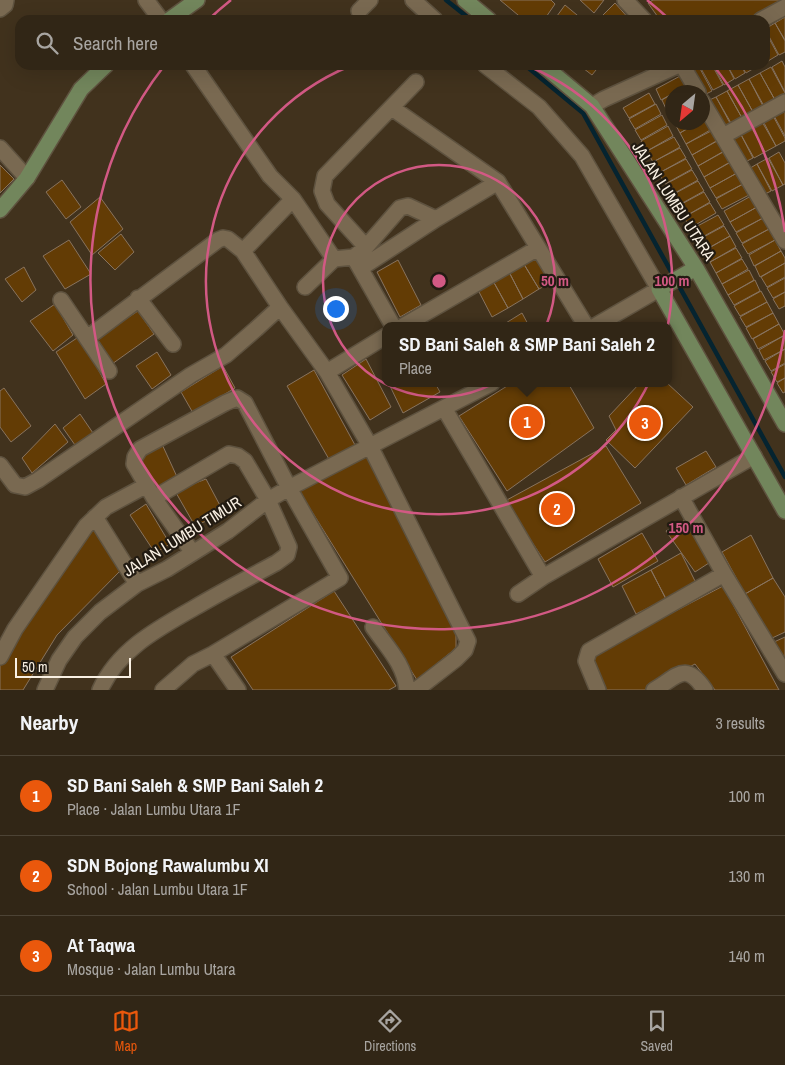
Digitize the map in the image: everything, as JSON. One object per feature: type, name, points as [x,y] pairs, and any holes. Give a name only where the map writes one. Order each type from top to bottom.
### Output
[{"type":"street","points":[[0,9],[5,5],[6,0]]},
{"type":"street","points":[[146,0],[157,15]]},
{"type":"street","points":[[176,15],[197,0]]},
{"type":"street","points":[[359,11],[370,0]]},
{"type":"street","points":[[413,0],[430,15]]},
{"type":"street","points":[[465,0],[483,15]]},
{"type":"street","points":[[631,1],[641,15]]},
{"type":"street","points":[[770,15],[785,7]]},
{"type":"street","points":[[0,210],[27,178],[81,88],[101,70]]},
{"type":"street","points":[[196,70],[270,176],[293,199],[334,259]]},
{"type":"street","points":[[491,70],[539,107],[564,133],[582,156],[666,285],[754,456],[785,511]]},
{"type":"street","name":"JALAN LUMBU UTARA","points":[[549,70],[592,106],[785,424]]},
{"type":"street","points":[[592,106],[669,70]]},
{"type":"street","points":[[683,70],[693,85]]},
{"type":"street","points":[[366,247],[327,204],[322,191],[325,176],[416,82]]},
{"type":"street","points":[[723,136],[785,102]]},
{"type":"street","points":[[392,108],[498,182],[584,322]]},
{"type":"street","points":[[710,114],[785,241]]},
{"type":"street","points":[[0,148],[27,178]]},
{"type":"street","points":[[305,287],[334,259],[357,262],[436,219],[498,182]]},
{"type":"street","points":[[243,251],[293,199]]},
{"type":"street","points":[[357,262],[366,247],[400,208],[408,206],[436,219]]},
{"type":"street","points":[[87,338],[218,240],[228,239],[243,251],[326,372],[370,446],[468,641],[465,650],[456,659],[416,690]]},
{"type":"street","points":[[410,322],[538,248]]},
{"type":"street","points":[[357,262],[391,322]]},
{"type":"street","points":[[602,322],[692,270]]},
{"type":"street","points":[[138,298],[173,344]]},
{"type":"street","points":[[61,300],[109,371]]},
{"type":"street","points":[[0,465],[15,485],[26,487],[191,375],[226,354],[280,307]]},
{"type":"street","points":[[326,372],[382,338]]},
{"type":"street","name":"JALAN LUMBU TIMUR","points":[[45,690],[59,660],[75,637],[100,612],[137,584],[167,570],[228,531],[268,500],[484,387]]},
{"type":"street","points":[[163,690],[193,664],[340,578],[245,403],[237,398],[140,449],[135,457],[134,464],[193,553]]},
{"type":"street","points":[[444,408],[543,577]]},
{"type":"street","points":[[0,657],[15,629],[75,541],[86,526],[106,507],[151,491],[229,454],[238,456],[245,461],[268,500],[288,547],[287,554],[276,563],[164,624],[134,646],[118,661],[100,690]]},
{"type":"street","points":[[518,594],[543,577],[754,456]]},
{"type":"street","points":[[680,497],[785,674]]},
{"type":"street","points":[[95,517],[137,584]]},
{"type":"street","points":[[598,690],[586,661],[589,651],[724,574]]},
{"type":"street","points":[[373,627],[403,668],[407,690]]},
{"type":"street","points":[[212,654],[238,690]]},
{"type":"street","points":[[654,690],[679,674],[684,673],[699,680],[706,690]]},
{"type":"building","points":[[500,0],[551,0],[555,4],[547,15],[518,15]]},
{"type":"building","points":[[580,0],[604,0],[594,13]]},
{"type":"building","points":[[653,0],[782,0],[754,15],[656,15],[648,3]]},
{"type":"building","points":[[615,3],[626,15],[603,15]]},
{"type":"building","points":[[565,5],[577,15],[558,15]]},
{"type":"building","points":[[785,17],[785,40],[775,23]]},
{"type":"building","points":[[775,23],[785,41],[785,52],[779,55],[770,38],[770,26]]},
{"type":"building","points":[[770,40],[778,55],[770,60]]},
{"type":"building","points":[[782,61],[785,67],[785,92],[772,67]]},
{"type":"building","points":[[770,68],[785,93],[775,100],[760,73],[770,70]]},
{"type":"building","points":[[586,70],[596,70],[592,75]]},
{"type":"building","points":[[687,70],[701,70],[709,85],[696,85]]},
{"type":"building","points":[[702,70],[715,70],[723,85],[713,90]]},
{"type":"building","points":[[716,70],[730,70],[734,79],[724,85]]},
{"type":"building","points":[[730,70],[744,70],[745,73],[735,79]]},
{"type":"building","points":[[760,73],[775,100],[764,106],[749,79]]},
{"type":"building","points":[[682,75],[688,85],[665,85],[665,98],[661,100],[656,89]]},
{"type":"building","points":[[749,79],[763,106],[753,112],[738,85]]},
{"type":"building","points":[[738,85],[753,112],[742,118],[727,91]]},
{"type":"building","points":[[727,91],[742,118],[731,123],[716,97]]},
{"type":"building","points":[[649,93],[655,104],[629,118],[623,108]]},
{"type":"building","points":[[716,97],[730,123],[720,129],[710,111],[710,100]]},
{"type":"building","points":[[656,104],[661,114],[635,129],[629,119]]},
{"type":"building","points":[[783,108],[785,111],[785,136],[773,114]]},
{"type":"building","points":[[772,114],[785,138],[785,141],[776,146],[762,119]]},
{"type":"building","points":[[662,115],[665,121],[665,126],[641,140],[635,130]]},
{"type":"building","points":[[761,120],[776,146],[765,152],[751,125]]},
{"type":"building","points":[[710,125],[712,129],[686,144],[680,133],[685,130],[710,130]]},
{"type":"building","points":[[750,125],[765,152],[754,158],[739,131]]},
{"type":"building","points":[[665,128],[665,130],[670,130],[673,136],[647,151],[641,141]]},
{"type":"building","points":[[713,130],[718,140],[692,155],[686,144]]},
{"type":"building","points":[[739,131],[753,158],[743,163],[729,137]]},
{"type":"building","points":[[674,137],[680,147],[653,162],[647,151]]},
{"type":"building","points":[[719,140],[724,151],[698,166],[692,155]]},
{"type":"building","points":[[680,148],[686,158],[659,173],[653,162]]},
{"type":"building","points":[[725,151],[730,162],[704,177],[698,166]]},
{"type":"building","points":[[779,152],[785,163],[785,184],[783,185],[769,158]]},
{"type":"building","points":[[768,158],[783,185],[772,191],[757,164]]},
{"type":"building","points":[[686,159],[692,169],[665,184],[659,173]]},
{"type":"building","points":[[731,162],[737,173],[710,188],[704,177]]},
{"type":"building","points":[[757,164],[771,191],[761,196],[747,170]]},
{"type":"building","points":[[0,165],[14,179],[0,193]]},
{"type":"building","points":[[692,170],[698,180],[671,195],[666,184]]},
{"type":"building","points":[[737,173],[743,184],[716,198],[710,188]]},
{"type":"building","points":[[62,180],[81,207],[66,219],[46,192]]},
{"type":"building","points":[[698,181],[704,191],[677,206],[672,195]]},
{"type":"building","points":[[743,184],[749,195],[722,209],[716,199]]},
{"type":"building","points":[[704,192],[710,202],[684,217],[678,206]]},
{"type":"building","points":[[751,196],[757,207],[730,222],[724,211]]},
{"type":"building","points":[[100,197],[123,229],[92,255],[70,222]]},
{"type":"building","points":[[710,203],[716,213],[690,228],[684,217]]},
{"type":"building","points":[[757,207],[763,218],[736,232],[730,222]]},
{"type":"building","points":[[718,215],[724,225],[697,240],[692,229]]},
{"type":"building","points":[[763,218],[769,229],[742,243],[736,233]]},
{"type":"building","points":[[724,226],[730,236],[703,251],[698,240]]},
{"type":"building","points":[[769,229],[775,240],[748,254],[742,244]]},
{"type":"building","points":[[121,234],[134,252],[115,270],[98,253]]},
{"type":"building","points":[[730,236],[736,247],[710,262],[704,251]]},
{"type":"building","points":[[69,240],[91,274],[65,289],[43,256]]},
{"type":"building","points":[[775,240],[781,251],[754,266],[749,255]]},
{"type":"building","points":[[736,248],[742,258],[716,273],[710,262]]},
{"type":"building","points":[[781,251],[785,258],[785,263],[760,277],[755,266]]},
{"type":"building","points":[[537,253],[554,281],[539,289],[522,261]]},
{"type":"building","points":[[742,259],[748,269],[722,284],[716,273]]},
{"type":"building","points":[[398,260],[421,305],[400,317],[377,272]]},
{"type":"building","points":[[522,261],[539,289],[523,299],[508,270]]},
{"type":"building","points":[[785,263],[785,277],[767,287],[761,277]]},
{"type":"building","points":[[24,267],[36,290],[22,302],[5,279]]},
{"type":"building","points":[[508,270],[523,299],[508,308],[492,279]]},
{"type":"building","points":[[749,270],[754,280],[728,295],[722,284]]},
{"type":"building","points":[[785,278],[785,292],[773,298],[767,288]]},
{"type":"building","points":[[492,279],[508,308],[492,317],[477,288]]},
{"type":"building","points":[[755,280],[760,291],[734,305],[728,295]]},
{"type":"building","points":[[761,291],[767,302],[740,316],[734,306]]},
{"type":"building","points":[[785,292],[785,306],[779,309],[773,299]]},
{"type":"building","points":[[767,302],[773,313],[746,327],[740,317]]},
{"type":"building","points":[[55,304],[73,335],[53,351],[30,321]]},
{"type":"building","points":[[138,311],[154,334],[112,364],[95,339]]},
{"type":"building","points":[[522,313],[527,322],[507,322]]},
{"type":"building","points":[[773,313],[779,324],[752,339],[746,328]]},
{"type":"building","points":[[779,324],[785,335],[758,349],[753,339]]},
{"type":"building","points":[[785,335],[785,349],[764,360],[759,350]]},
{"type":"building","points":[[80,336],[106,384],[85,399],[56,352]]},
{"type":"building","points":[[785,349],[785,363],[771,371],[765,361]]},
{"type":"building","points":[[157,352],[171,375],[152,389],[136,366]]},
{"type":"building","points":[[366,359],[391,407],[370,420],[342,375]]},
{"type":"building","points":[[785,364],[785,378],[777,382],[771,372]]},
{"type":"building","points":[[223,366],[235,388],[193,413],[181,392]]},
{"type":"building","points":[[314,370],[355,445],[330,461],[287,386]]},
{"type":"building","points":[[785,378],[785,392],[783,393],[777,383]]},
{"type":"building","points":[[390,387],[437,387],[440,392],[403,413]]},
{"type":"building","points":[[506,387],[570,387],[594,428],[507,491],[459,416]]},
{"type":"building","points":[[636,387],[671,387],[693,407],[635,468],[606,440],[616,430],[609,416]]},
{"type":"building","points":[[4,388],[31,426],[11,442],[0,427],[0,391]]},
{"type":"building","points":[[80,414],[93,433],[75,445],[63,428]]},
{"type":"building","points":[[55,424],[68,442],[32,473],[22,458]]},
{"type":"building","points":[[161,442],[178,479],[157,491],[139,457]]},
{"type":"building","points":[[606,446],[641,503],[545,562],[505,501]]},
{"type":"building","points":[[706,451],[716,467],[686,485],[676,468]]},
{"type":"building","points":[[368,456],[456,633],[456,648],[417,680],[299,491]]},
{"type":"building","points":[[206,479],[224,513],[195,526],[175,491]]},
{"type":"building","points":[[146,504],[170,544],[155,553],[130,515]]},
{"type":"building","points":[[685,520],[712,561],[695,572],[666,531]]},
{"type":"building","points":[[94,527],[121,570],[57,635],[23,690],[0,690],[0,664],[8,649]]},
{"type":"building","points":[[642,533],[658,561],[613,587],[598,559]]},
{"type":"building","points":[[751,535],[773,578],[745,594],[722,552]]},
{"type":"building","points":[[681,553],[696,583],[666,599],[651,570]]},
{"type":"building","points":[[651,570],[666,599],[636,614],[622,586]]},
{"type":"building","points":[[773,578],[785,597],[785,632],[770,639],[745,594]]},
{"type":"building","points":[[723,586],[779,690],[715,690],[695,664],[645,690],[606,690],[590,656]]},
{"type":"building","points":[[334,591],[396,686],[389,690],[253,690],[231,657]]},
{"type":"building","points":[[785,637],[785,662],[774,642]]},
{"type":"waterway","points":[[446,0],[465,15]]},
{"type":"waterway","points":[[531,70],[583,113],[785,477]]},
{"type":"place","name":"SD Bani Saleh & SMP Bani Saleh 2","points":[[527,422]]},
{"type":"place","name":"At Taqwa","points":[[645,423]]},
{"type":"place","name":"SDN Bojong Rawalumbu XI","points":[[557,509]]}]
